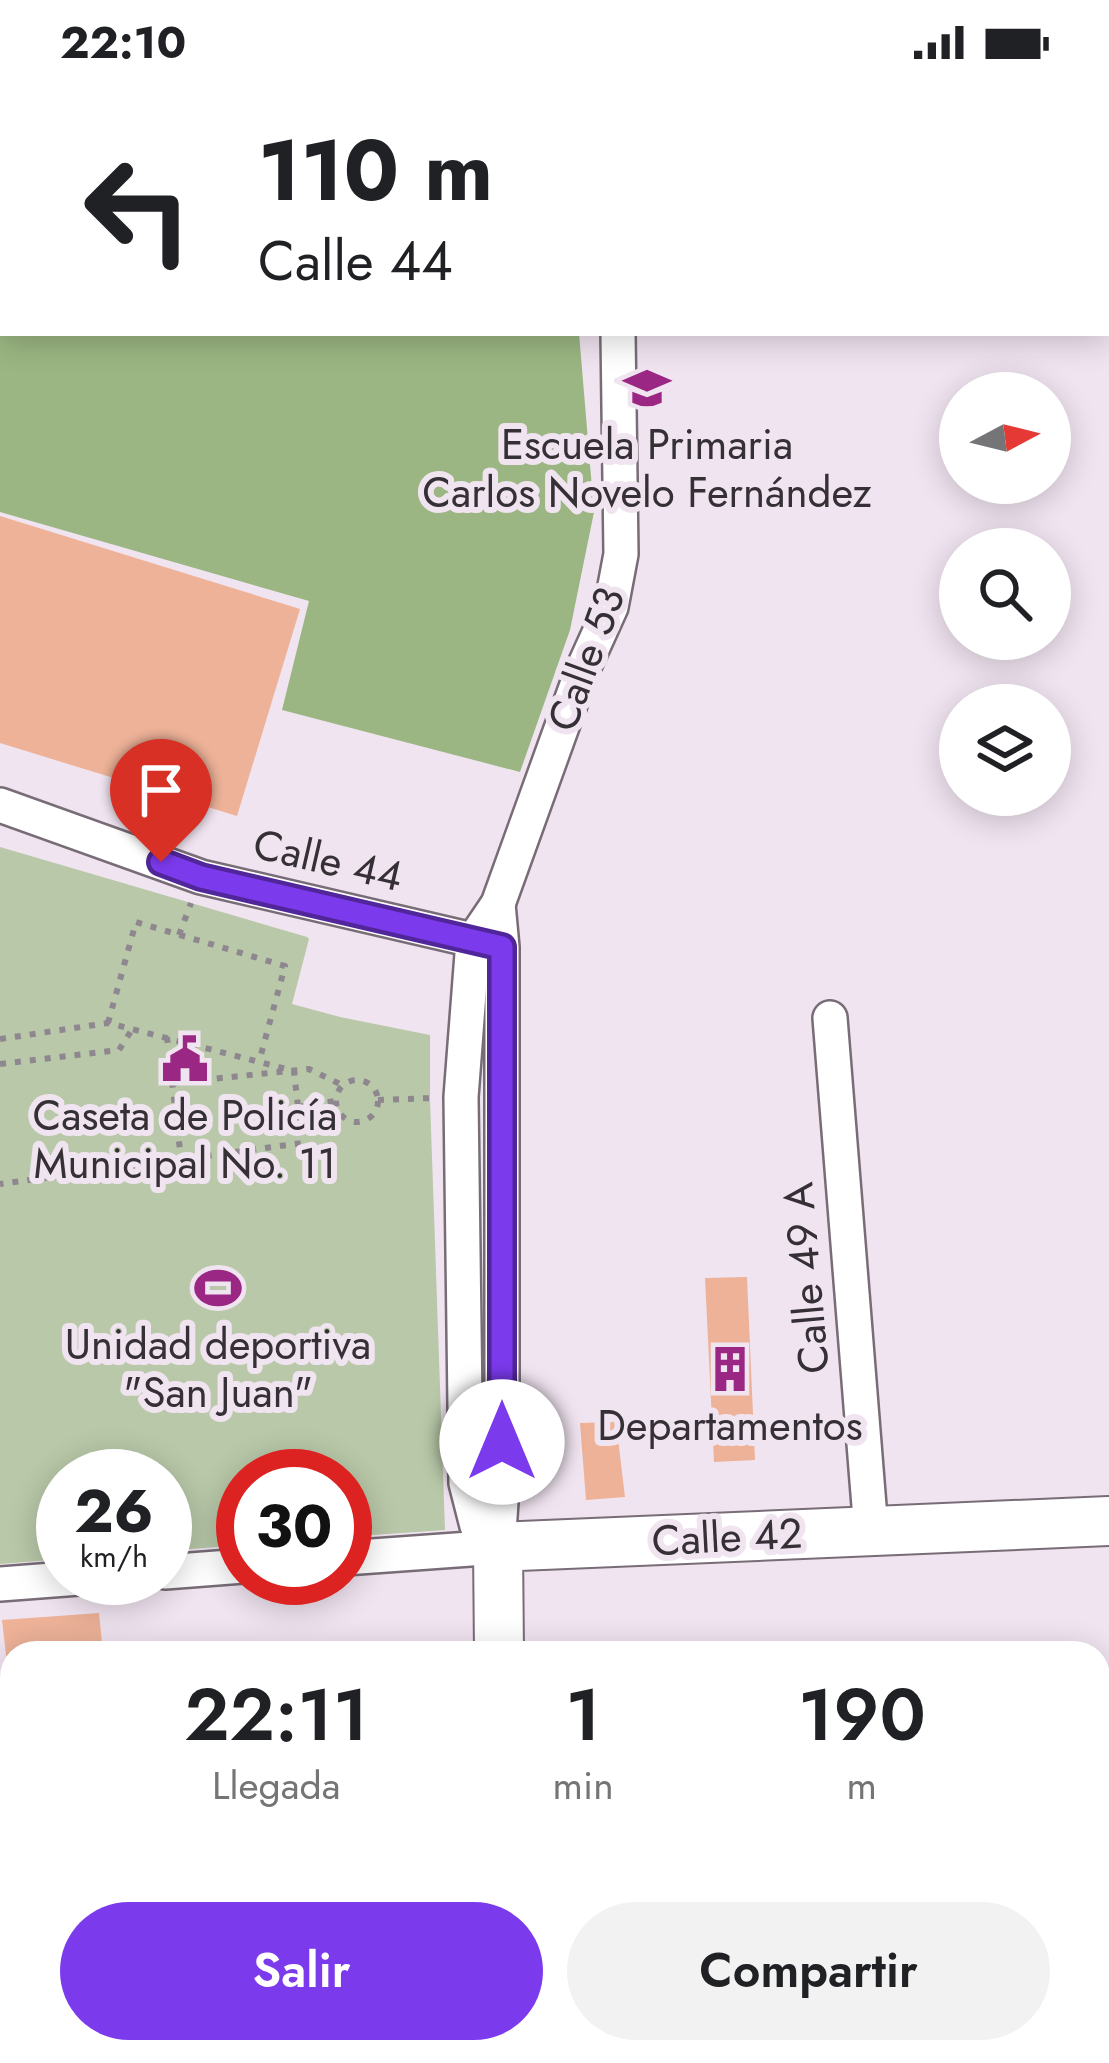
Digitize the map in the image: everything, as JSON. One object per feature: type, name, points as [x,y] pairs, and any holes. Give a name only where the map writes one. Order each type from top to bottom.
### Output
[{"type":"main road","name":"Calle 42","points":[[498,1547],[1109,1521]]},
{"type":"main road","name":"Calle 53","points":[[498,1547],[499,1641]]},
{"type":"street","name":"Calle 53","points":[[498,1547],[477,1526],[466,1484],[461,1097],[497,904],[582,671],[611,608],[621,554],[618,336]]},
{"type":"street","name":"Calle 44","points":[[0,805],[201,877],[488,944]]},
{"type":"street","name":"Calle 53","points":[[488,944],[502,1487],[498,1547]]},
{"type":"street","name":"Calle 49 A","points":[[830,1018],[871,1531]]},
{"type":"street","name":"Calle 42","points":[[372,1556],[498,1547]]},
{"type":"street","points":[[0,1584],[36,1581]]},
{"type":"path","points":[[108,1023],[136,922],[285,966],[259,1062]]},
{"type":"path","points":[[0,1039],[108,1023],[294,1070]]},
{"type":"path","points":[[0,1064],[119,1050],[133,1028]]},
{"type":"path","points":[[167,1037],[181,1160]]},
{"type":"path","points":[[172,1083],[309,1069],[342,1085]]},
{"type":"path","points":[[0,1184],[302,1143],[294,1070]]},
{"type":"path","points":[[355,1079],[374,1087],[378,1100],[374,1113],[357,1122],[344,1118],[335,1101],[342,1085],[355,1079]]},
{"type":"path","points":[[378,1100],[461,1097]]},
{"type":"path","points":[[297,1107],[335,1101]]},
{"type":"green space","points":[[0,336],[579,336],[594,512],[570,630],[520,772],[282,710],[309,601],[0,512]]},
{"type":"green space","name":"Unidad deportiva \"San Juan\"","points":[[0,847],[307,937],[292,1004],[430,1035],[445,1530],[372,1535],[372,1449],[216,1449],[216,1547],[192,1549],[192,1449],[36,1449],[36,1561],[0,1564]]},
{"type":"building","points":[[0,516],[300,609],[237,816],[0,743]]},
{"type":"building","name":"Caseta de Policía Municipal No. 11","points":[[192,1046],[195,1069],[177,1072],[174,1049]]},
{"type":"building","name":"Departamentos","points":[[747,1277],[755,1460],[714,1462],[705,1278]]},
{"type":"building","points":[[616,1422],[625,1497],[586,1500],[580,1423]]},
{"type":"building","points":[[99,1613],[102,1641],[4,1641],[2,1620]]},
{"type":"place","name":"Escuela Primaria Carlos Novelo Fernández","points":[[647,388]]},
{"type":"place","name":"Caseta de Policía Municipal No. 11","points":[[185,1059]]},
{"type":"place","name":"Unidad deportiva \"San Juan\"","points":[[218,1288]]},
{"type":"place","name":"Departamentos","points":[[730,1369]]},
{"type":"route","points":[[161,862],[201,877],[502,947],[502,1442]]}]
